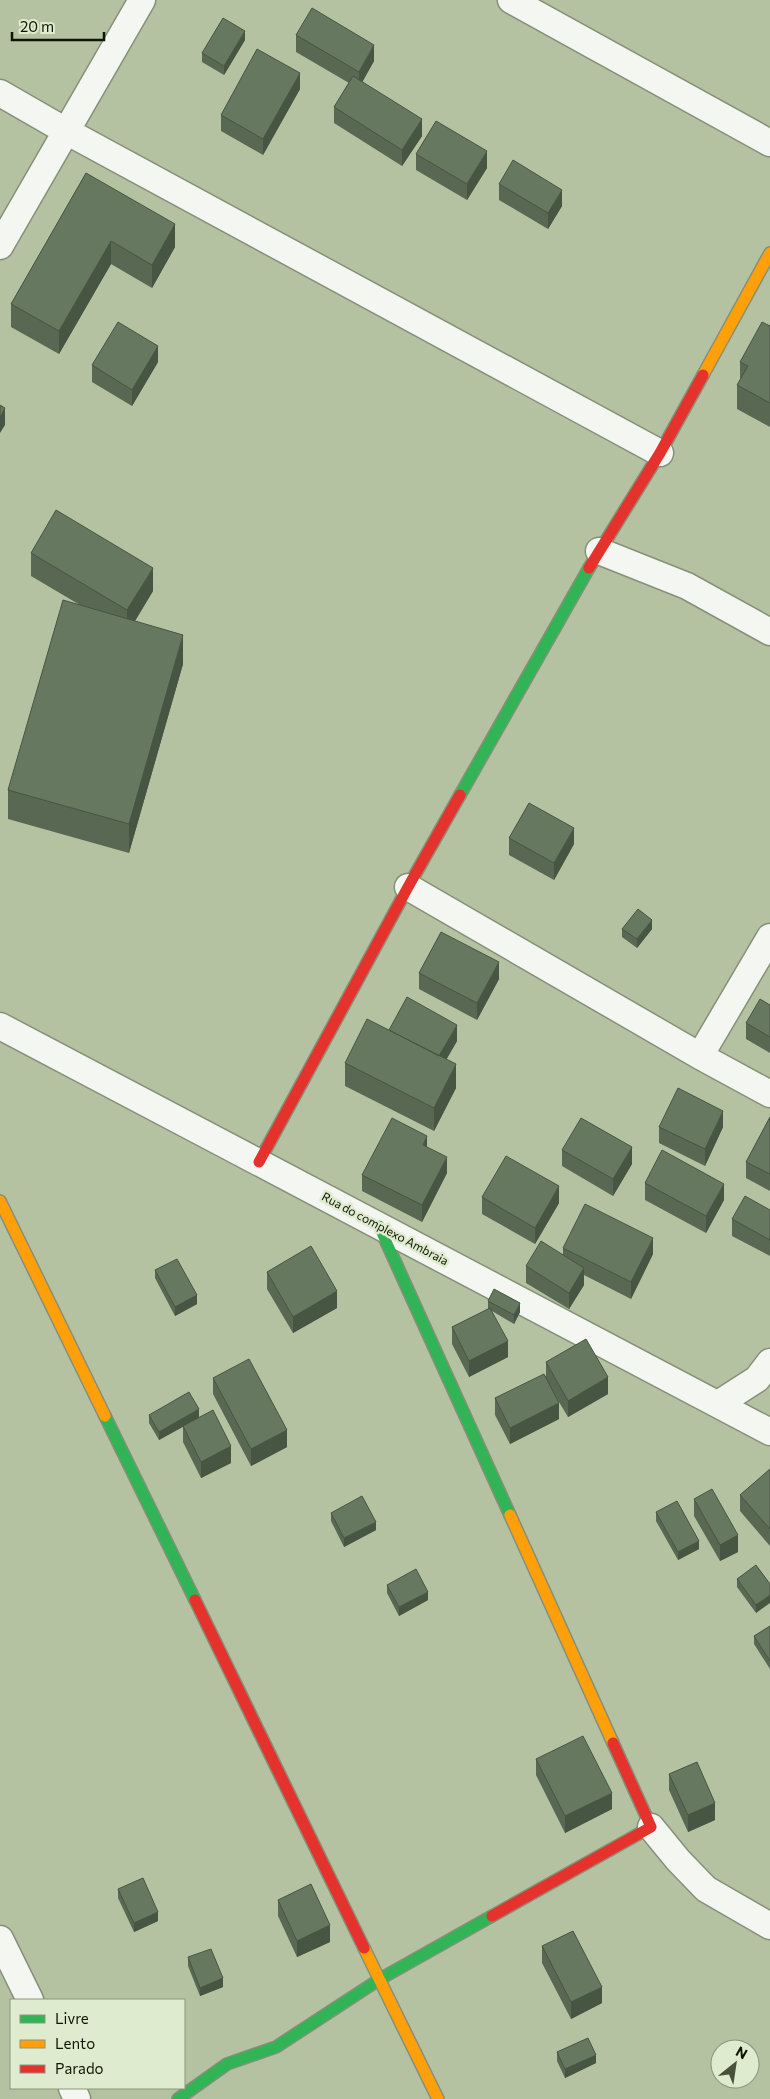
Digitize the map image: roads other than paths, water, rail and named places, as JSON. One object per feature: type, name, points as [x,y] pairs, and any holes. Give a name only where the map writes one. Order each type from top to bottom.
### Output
[{"type":"street","points":[[0,246],[142,0]]},
{"type":"street","points":[[512,0],[770,143]]},
{"type":"street","points":[[0,93],[66,131],[660,453]]},
{"type":"street","points":[[259,1162],[408,887],[599,551],[660,453],[770,253]]},
{"type":"street","points":[[599,551],[687,586],[770,632]]},
{"type":"street","points":[[408,887],[700,1056],[770,1094]]},
{"type":"street","points":[[700,1056],[770,937]]},
{"type":"street","name":"Rua do complexo Ambraia","points":[[0,1026],[770,1432]]},
{"type":"street","points":[[0,1201],[438,2099]]},
{"type":"street","points":[[379,1226],[651,1827],[678,1860],[706,1889],[770,1926]]},
{"type":"street","points":[[718,1404],[757,1379],[770,1362]]},
{"type":"street","points":[[178,2099],[227,2064],[276,2047],[380,1979],[651,1827]]},
{"type":"street","points":[[0,1939],[30,1999]]}]
